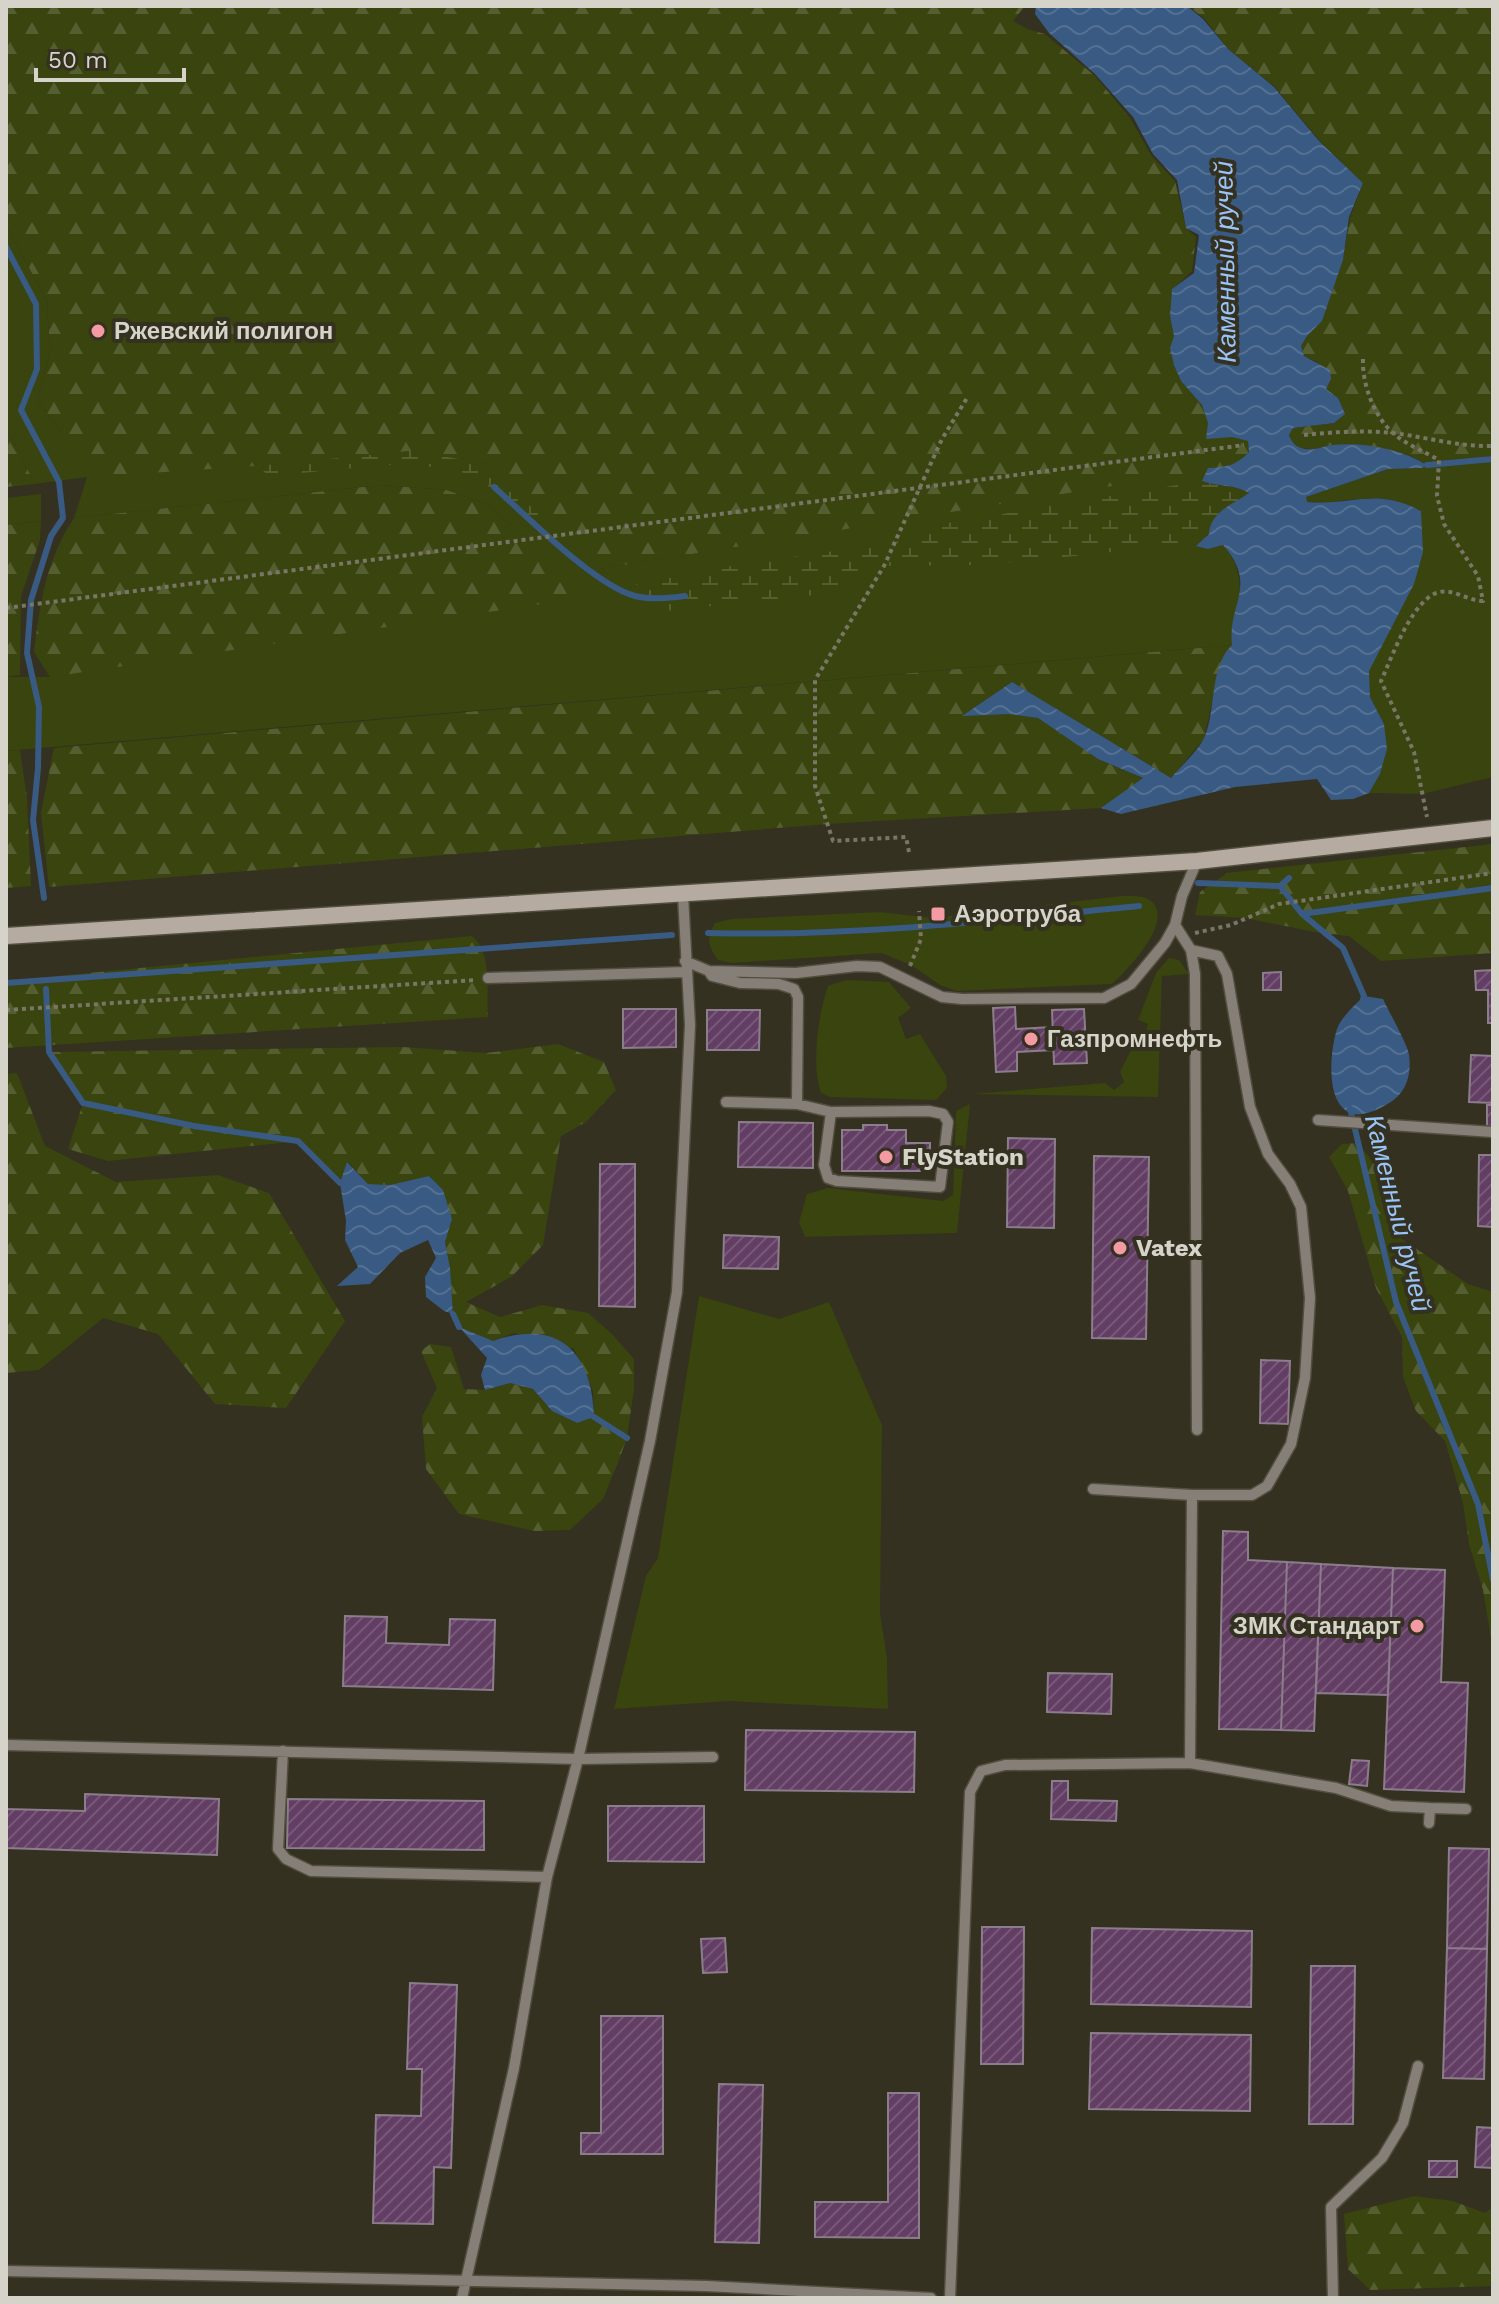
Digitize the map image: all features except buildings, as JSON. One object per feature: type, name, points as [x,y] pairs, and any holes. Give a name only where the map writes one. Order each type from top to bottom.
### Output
[{"type":"main road","points":[[6,936],[1197,861],[1493,828]]},
{"type":"lane","points":[[488,978],[685,966],[709,971],[796,973],[870,966],[891,970],[942,997],[1104,998],[1131,984],[1165,943],[1175,925],[1182,896],[1197,861]]},
{"type":"lane","points":[[462,2298],[514,2068],[547,1877],[578,1759],[650,1441],[677,1292],[690,1025],[683,895]]},
{"type":"lane","points":[[1175,925],[1191,950],[1195,974],[1197,1430]]},
{"type":"lane","points":[[1093,1489],[1252,1495],[1267,1486],[1291,1444],[1305,1378],[1310,1298],[1301,1207],[1290,1184],[1268,1154],[1250,1107],[1227,974],[1218,956],[1191,950]]},
{"type":"lane","points":[[709,971],[712,976],[740,983],[787,986],[794,989],[798,997]]},
{"type":"lane","points":[[796,973],[797,1104]]},
{"type":"lane","points":[[726,1102],[797,1104],[831,1112],[929,1111],[943,1114],[948,1122],[940,1187],[828,1178],[824,1165],[831,1112]]},
{"type":"lane","points":[[1318,1120],[1493,1132]]},
{"type":"lane","points":[[1190,1763],[1192,1495]]},
{"type":"lane","points":[[6,1745],[578,1759],[713,1757]]},
{"type":"lane","points":[[283,1751],[278,1849],[286,1859],[311,1871],[547,1877]]},
{"type":"lane","points":[[950,2298],[970,1792],[981,1771],[1005,1765],[1190,1763],[1336,1788],[1391,1806],[1466,1809]]},
{"type":"lane","points":[[1429,1823],[1430,1808]]},
{"type":"lane","points":[[1333,2298],[1331,2207],[1382,2158],[1403,2123],[1418,2066]]},
{"type":"lane","points":[[6,2271],[706,2286],[931,2298]]},
{"type":"path","points":[[1363,359],[1362,376],[1373,404],[1393,433],[1439,460],[1437,496],[1444,524],[1478,576],[1483,601],[1443,591],[1425,598],[1404,630],[1381,681],[1414,752],[1430,835]]},
{"type":"path","points":[[909,852],[906,837],[833,841],[815,786],[815,680],[884,566],[942,439],[967,398]]},
{"type":"path","points":[[1304,435],[1393,433],[1472,446],[1493,446]]},
{"type":"path","points":[[6,608],[1244,445]]},
{"type":"path","points":[[1181,936],[1231,925],[1279,904],[1493,873]]},
{"type":"path","points":[[903,978],[921,939],[919,911]]},
{"type":"path","points":[[6,1010],[488,978]]},
{"type":"green space","points":[[6,6],[1025,6],[1013,21],[1045,34],[1095,76],[1130,118],[1151,155],[1175,181],[1186,228],[1196,237],[1192,271],[1172,290],[1170,316],[1174,336],[1170,348],[1181,381],[1202,405],[1208,423],[1233,437],[1248,441],[1249,452],[1239,462],[1223,468],[599,569],[543,519],[489,464],[410,451],[257,466],[88,477],[62,433],[37,400],[50,353],[47,301],[6,225]]},
{"type":"green space","points":[[1188,6],[1493,6],[1493,456],[1423,462],[1405,454],[1334,445],[1300,448],[1290,440],[1293,428],[1334,423],[1317,362],[1304,356],[1301,346],[1322,321],[1343,260],[1350,218],[1363,183],[1320,141],[1274,86],[1228,49],[1204,18]]},
{"type":"green space","points":[[6,225],[47,301],[50,353],[37,400],[62,433],[411,451],[489,464],[599,569],[1208,468],[1203,481],[1208,549],[1223,545],[1237,568],[1239,580],[1239,605],[1232,645],[6,751],[6,677],[50,677],[534,544],[485,503],[446,490],[381,485],[74,518],[87,477],[35,484],[6,427]]},
{"type":"green space","points":[[6,427],[35,484],[6,487]]},
{"type":"green space","points":[[411,451],[489,464],[543,519],[538,527],[534,527],[476,475],[409,463],[269,476],[257,466]]},
{"type":"green space","points":[[1493,456],[1493,777],[1422,794],[1369,793],[1380,774],[1384,724],[1370,697],[1368,671],[1414,584],[1421,511],[1377,498],[1306,502],[1306,497],[1388,469],[1421,468],[1427,465],[1423,462]]},
{"type":"green space","points":[[1202,481],[1250,492],[1199,543],[986,565],[884,566],[843,592],[646,613],[619,588],[737,565],[896,542],[930,526]]},
{"type":"green space","points":[[381,485],[446,490],[485,503],[534,544],[582,598],[50,677],[34,652],[42,599],[51,566],[74,518]]},
{"type":"green space","points":[[41,494],[41,521],[6,525],[6,498]]},
{"type":"green space","points":[[41,521],[40,540],[21,596],[20,675],[6,677],[6,525]]},
{"type":"green space","points":[[1232,645],[1219,669],[1204,739],[1171,778],[1012,682],[964,715],[1009,714],[1038,718],[1098,759],[1144,779],[1101,808],[828,824],[49,887],[41,813],[54,748]]},
{"type":"green space","points":[[20,750],[27,798],[31,886],[6,888],[6,751]]},
{"type":"green space","points":[[1493,844],[1493,953],[1381,961],[1349,936],[1245,918],[1195,915],[1200,892],[1227,873]]},
{"type":"green space","points":[[1122,896],[1148,899],[1156,907],[1158,918],[1138,956],[1112,984],[957,991],[940,985],[911,965],[881,953],[731,963],[718,960],[709,942],[715,923],[731,919],[880,912],[933,918]]},
{"type":"green space","points":[[472,936],[486,962],[488,1017],[6,1048],[6,981]]},
{"type":"green space","points":[[1169,958],[1179,960],[1189,974],[1162,976],[1158,1097],[971,1094],[1105,1083],[1114,1090],[1124,1082],[1120,1072],[1132,1048],[1140,1049],[1148,1024],[1138,1020],[1156,973]]},
{"type":"green space","points":[[846,980],[889,982],[911,1008],[898,1018],[906,1039],[920,1034],[946,1076],[947,1088],[936,1100],[830,1097],[821,1093],[816,1054],[821,1011],[828,986]]},
{"type":"green space","points":[[558,1044],[604,1062],[616,1090],[586,1122],[561,1136],[543,1245],[511,1277],[466,1302],[500,1317],[542,1305],[588,1313],[634,1359],[634,1389],[627,1438],[603,1499],[570,1530],[534,1531],[459,1514],[426,1469],[422,1417],[437,1388],[421,1351],[430,1344],[451,1347],[464,1389],[485,1390],[510,1383],[533,1389],[552,1411],[576,1423],[594,1417],[593,1391],[574,1349],[514,1333],[493,1341],[459,1327],[453,1314],[445,1242],[452,1218],[430,1176],[390,1185],[368,1184],[348,1162],[340,1183],[298,1141],[108,1161],[68,1149],[83,1103],[49,1052],[403,1047],[486,1053]]},
{"type":"green space","points":[[17,1073],[45,1146],[116,1182],[218,1175],[269,1193],[345,1321],[286,1408],[215,1404],[158,1334],[103,1318],[39,1370],[6,1373],[6,1074]]},
{"type":"green space","points":[[970,1104],[957,1233],[805,1237],[799,1222],[807,1194],[828,1188],[943,1201],[953,1195],[956,1111]]},
{"type":"green space","points":[[1357,1143],[1380,1170],[1399,1237],[1468,1284],[1493,1292],[1493,1650],[1483,1590],[1445,1441],[1416,1411],[1403,1377],[1402,1337],[1376,1288],[1348,1191],[1329,1157],[1342,1144]]},
{"type":"green space","points":[[699,1296],[779,1319],[829,1302],[882,1425],[880,1613],[887,1658],[888,1709],[728,1701],[614,1709],[646,1576],[658,1558]]},
{"type":"green space","points":[[1414,2196],[1453,2201],[1485,2213],[1493,2207],[1493,2286],[1370,2290],[1348,2269],[1344,2214]]},
{"type":"water","points":[[1036,6],[1187,6],[1203,19],[1228,49],[1274,87],[1319,141],[1363,183],[1349,217],[1343,260],[1322,321],[1301,346],[1304,356],[1330,370],[1331,379],[1326,389],[1338,398],[1345,414],[1334,423],[1293,428],[1289,435],[1295,445],[1305,449],[1345,444],[1370,446],[1406,455],[1427,465],[1422,468],[1388,469],[1306,497],[1307,502],[1323,503],[1390,500],[1421,511],[1423,552],[1414,584],[1369,671],[1370,697],[1384,724],[1387,749],[1380,774],[1369,793],[1353,799],[1331,800],[1317,779],[1235,787],[1121,814],[1101,808],[1143,778],[1098,759],[1038,718],[1009,714],[962,716],[1012,682],[1171,778],[1203,740],[1219,666],[1232,645],[1239,595],[1239,572],[1223,545],[1208,549],[1196,546],[1209,534],[1218,514],[1249,493],[1202,481],[1208,468],[1230,465],[1240,460],[1249,452],[1248,441],[1232,437],[1206,439],[1208,423],[1202,405],[1181,381],[1170,348],[1174,336],[1170,316],[1172,289],[1194,273],[1199,235],[1186,228],[1177,180],[1153,154],[1133,117],[1095,74],[1049,33],[1035,14]]},
{"type":"water","points":[[1364,996],[1383,999],[1410,1060],[1407,1081],[1395,1099],[1376,1110],[1355,1114],[1342,1107],[1336,1098],[1331,1062],[1339,1024]]},
{"type":"water","points":[[347,1162],[368,1184],[390,1185],[429,1176],[443,1190],[452,1219],[445,1242],[453,1314],[426,1297],[425,1277],[436,1258],[428,1240],[400,1253],[370,1284],[337,1286],[358,1267],[345,1240],[346,1221],[340,1183]]},
{"type":"water","points":[[459,1327],[493,1341],[536,1334],[553,1338],[567,1346],[587,1374],[594,1417],[577,1423],[552,1411],[533,1389],[510,1383],[485,1390],[481,1375],[487,1358]]},
{"type":"waterway","points":[[6,247],[36,304],[37,369],[21,410],[59,482],[63,518],[51,536],[31,600],[27,653],[39,707],[33,820],[44,898]]},
{"type":"waterway","points":[[1427,465],[1493,459]]},
{"type":"waterway","points":[[494,487],[581,564],[619,589],[647,598],[685,596]]},
{"type":"waterway","name":"Каменный ручей","points":[[1289,878],[1280,886],[1302,914],[1343,948],[1364,996],[1362,1003]]},
{"type":"waterway","points":[[1198,883],[1280,886]]},
{"type":"waterway","points":[[1302,914],[1493,888]]},
{"type":"waterway","points":[[708,933],[870,930],[1139,906]]},
{"type":"waterway","points":[[6,983],[672,935]]},
{"type":"waterway","points":[[46,989],[49,1052],[83,1103],[194,1126],[298,1141],[340,1183]]},
{"type":"waterway","name":"Каменный ручей","points":[[1350,1108],[1396,1302],[1478,1504],[1493,1580]]},
{"type":"waterway","points":[[453,1314],[459,1327]]},
{"type":"waterway","points":[[594,1417],[627,1438]]},
{"type":"place","name":"Ржевский полигон","points":[[98,331]]},
{"type":"place","name":"Аэротруба","points":[[938,914]]},
{"type":"place","name":"Газпромнефть","points":[[1031,1039]]},
{"type":"place","name":"FlyStation","points":[[886,1157]]},
{"type":"place","name":"Vatex","points":[[1120,1248]]},
{"type":"place","name":"ЗМК Стандарт","points":[[1417,1626]]}]
